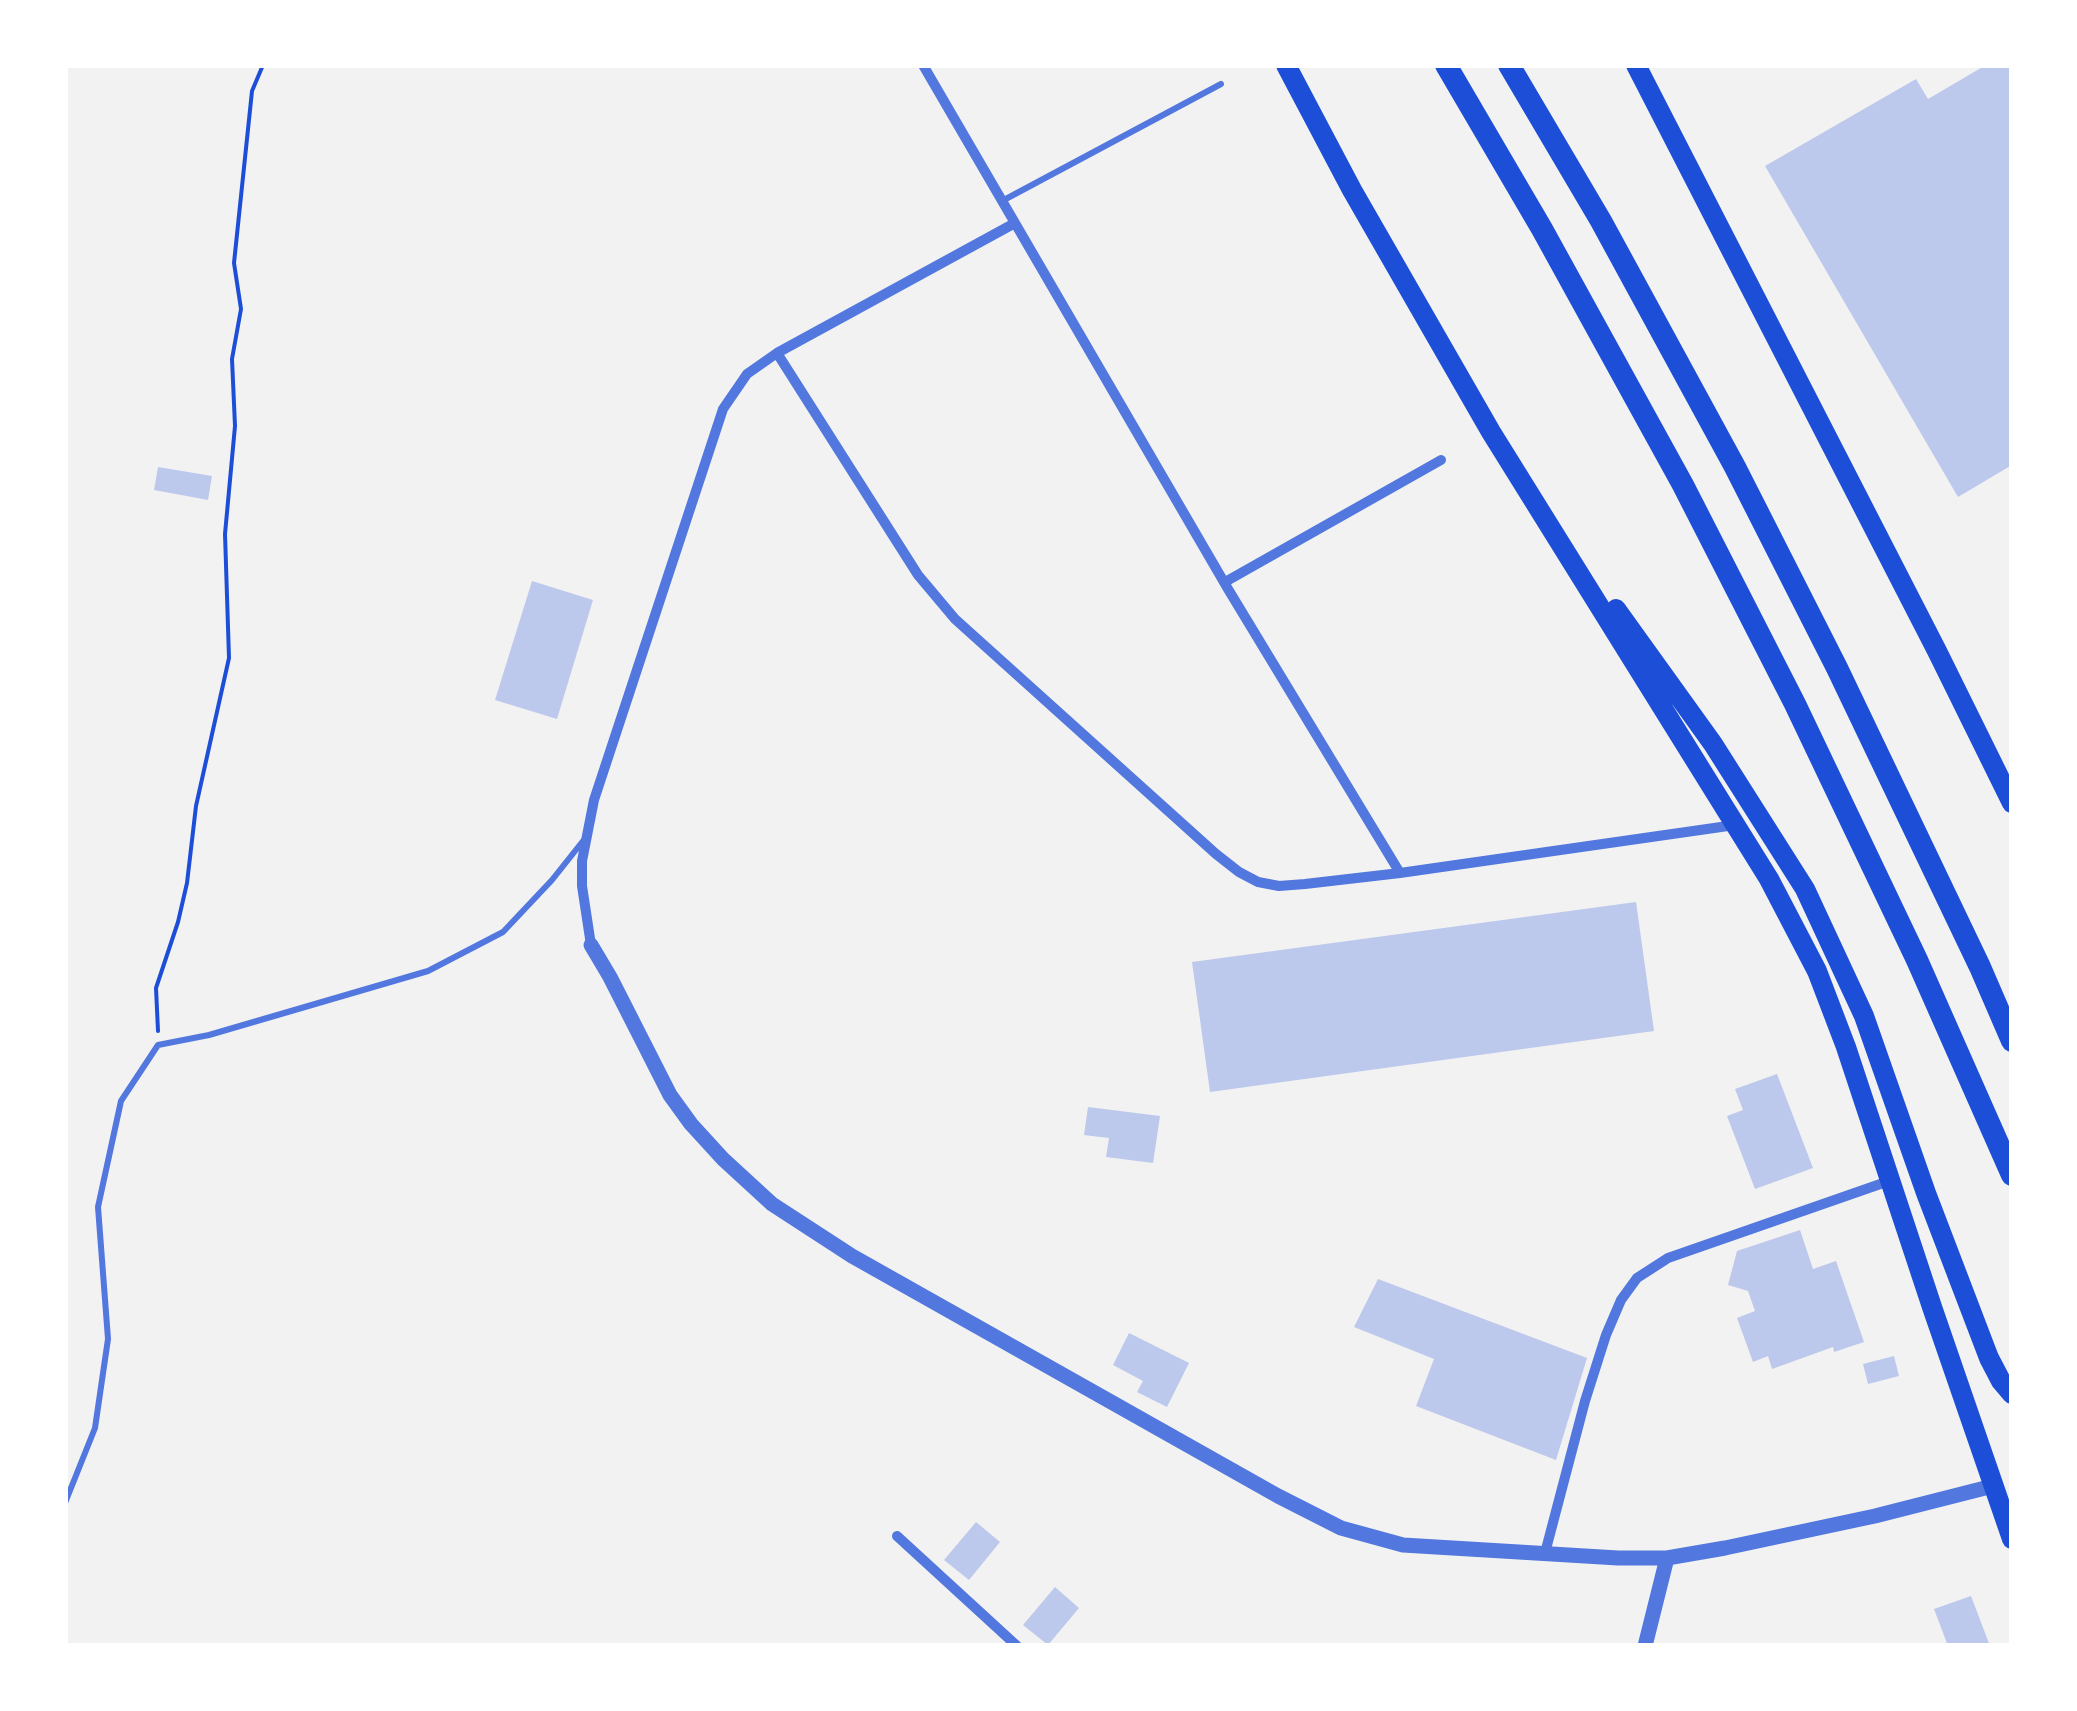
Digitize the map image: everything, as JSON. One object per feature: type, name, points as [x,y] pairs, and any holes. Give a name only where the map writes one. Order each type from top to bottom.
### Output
[{"type":"highway","points":[[1446,65],[1674,468],[1786,687],[1917,960],[2012,1175]]},
{"type":"highway","points":[[1509,65],[1601,221],[1735,468],[1845,686],[2012,1041]]},
{"type":"main road","points":[[1286,65],[1491,432],[1780,897],[1817,971],[1846,1046],[2012,1538]]},
{"type":"main road","points":[[1636,65],[2012,803]]},
{"type":"main road","points":[[1491,432],[1713,744],[1805,889],[1864,1016],[1989,1358],[2000,1381],[2012,1394]]},
{"type":"street","points":[[923,65],[1224,582],[1400,873]]},
{"type":"street","points":[[1015,223],[777,353],[747,374],[723,409],[594,800],[582,886],[591,945],[670,1095],[691,1124],[746,1182],[810,1230],[1341,1528],[1403,1545],[1667,1558],[1856,1520],[1993,1486]]},
{"type":"street","points":[[777,353],[918,575],[942,604],[973,637],[1216,854],[1258,882],[1279,886],[1400,873],[1736,825]]},
{"type":"street","points":[[1224,582],[1441,460]]},
{"type":"street","points":[[1545,1553],[1606,1335],[1621,1300],[1636,1278],[1668,1258],[1889,1180]]},
{"type":"street","points":[[897,1536],[1017,1646]]},
{"type":"street","points":[[1645,1646],[1667,1558]]},
{"type":"lane","points":[[1002,201],[1220,84]]},
{"type":"lane","points":[[65,1503],[95,1428],[108,1339],[98,1208],[121,1100],[158,1046],[209,1036],[428,971],[502,932],[586,838]]},
{"type":"path","points":[[158,1046],[156,988],[187,883],[196,806],[229,658],[225,534],[235,426],[232,358],[240,310],[234,263],[252,91],[263,65]]},
{"type":"building","points":[[1986,65],[2012,65],[2012,465],[1958,497],[1765,166],[1916,79],[1928,99]]},
{"type":"building","points":[[158,467],[212,476],[208,500],[154,490]]},
{"type":"building","points":[[532,581],[593,600],[557,719],[495,700]]},
{"type":"building","points":[[1636,902],[1654,1031],[1210,1092],[1192,962]]},
{"type":"building","points":[[1777,1074],[1813,1168],[1755,1189],[1727,1116],[1743,1110],[1735,1089]]},
{"type":"building","points":[[1088,1107],[1160,1116],[1153,1163],[1106,1157],[1109,1138],[1084,1135]]},
{"type":"building","points":[[1800,1230],[1813,1269],[1836,1261],[1864,1342],[1834,1352],[1833,1347],[1772,1369],[1768,1356],[1753,1362],[1737,1318],[1755,1311],[1748,1291],[1728,1285],[1737,1251]]},
{"type":"building","points":[[1378,1279],[1587,1358],[1556,1460],[1416,1406],[1434,1359],[1354,1327]]},
{"type":"building","points":[[1129,1333],[1189,1363],[1167,1407],[1137,1392],[1143,1381],[1113,1365]]},
{"type":"building","points":[[1894,1356],[1899,1376],[1868,1384],[1863,1364]]},
{"type":"building","points":[[976,1522],[1000,1542],[969,1580],[944,1560]]},
{"type":"building","points":[[1055,1587],[1079,1608],[1048,1645],[1023,1625]]},
{"type":"building","points":[[1971,1596],[1990,1646],[1948,1646],[1934,1609]]}]
